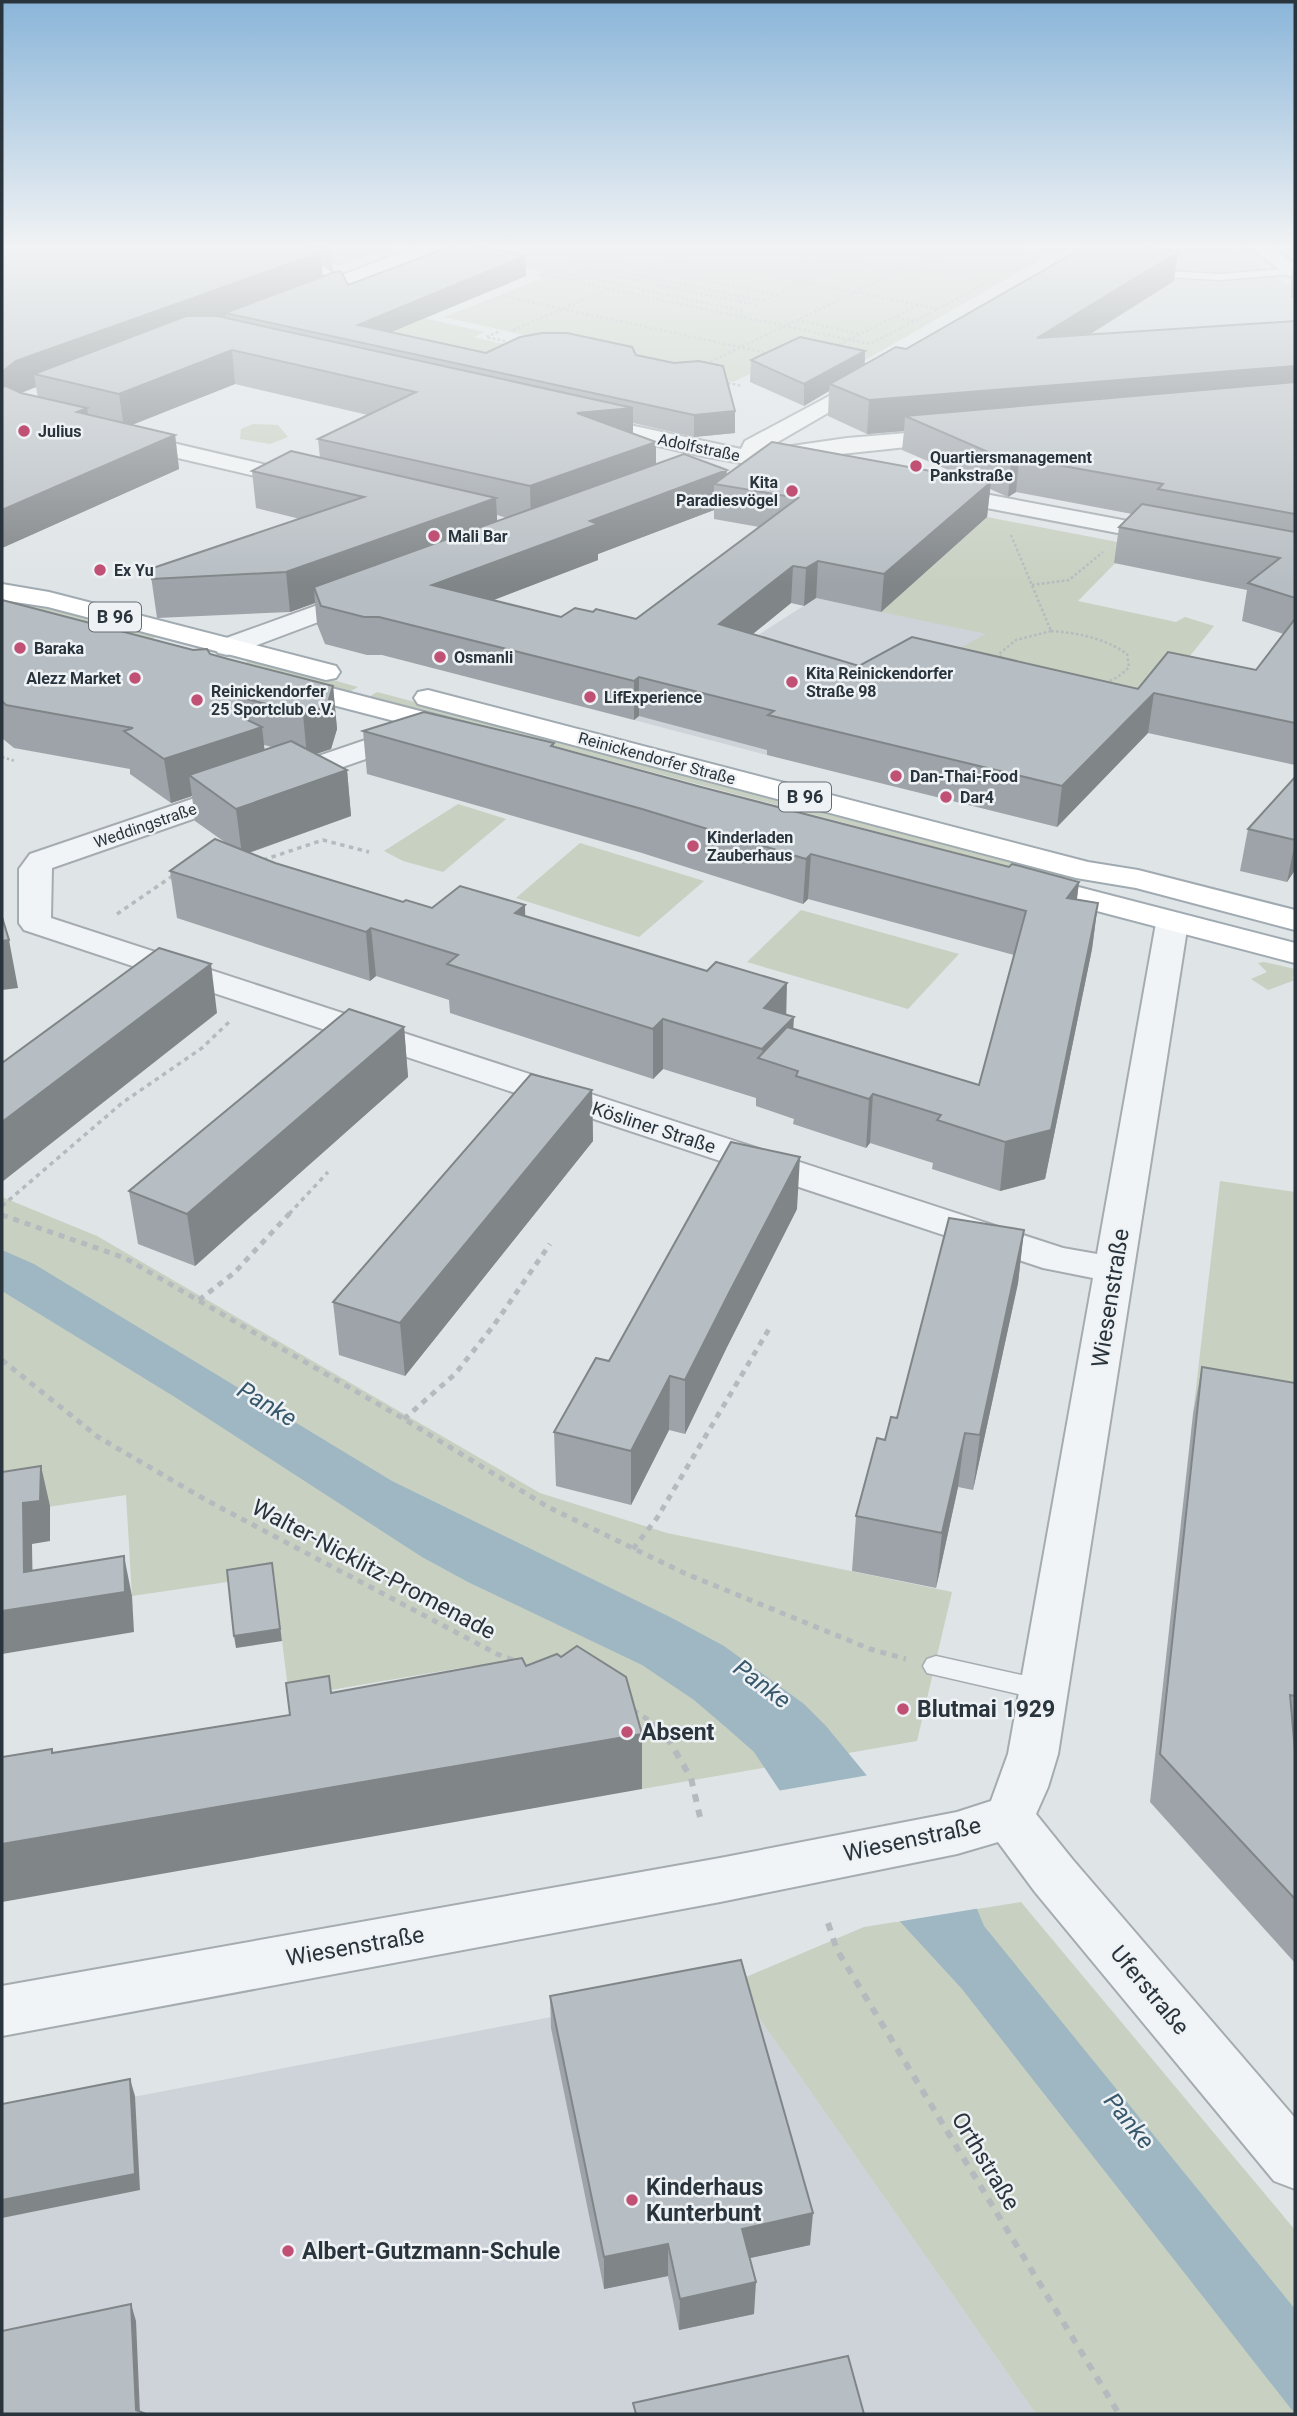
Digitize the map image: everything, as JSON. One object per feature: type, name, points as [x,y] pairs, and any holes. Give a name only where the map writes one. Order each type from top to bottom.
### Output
[{"type":"main road","name":"Reinickendorfer Straße","points":[[2,592],[49,600],[227,647],[1077,882],[1172,923],[1295,953]]},
{"type":"main road","name":"Reinickendorfer Straße","points":[[2,610],[425,721],[1077,882],[1138,879],[1295,920]]},
{"type":"main road","points":[[203,662],[227,647]]},
{"type":"main road","points":[[1172,923],[1194,894]]},
{"type":"street","points":[[751,458],[753,446],[897,365]]},
{"type":"street","name":"Adolfstraße","points":[[564,417],[751,458],[826,471]]},
{"type":"street","points":[[697,474],[719,465],[751,458],[847,445],[982,433]]},
{"type":"street","points":[[104,434],[334,487]]},
{"type":"street","points":[[912,487],[1192,540]]},
{"type":"street","points":[[227,647],[386,589]]},
{"type":"street","name":"Weddingstraße","points":[[35,923],[35,869],[41,860],[396,738],[425,721]]},
{"type":"street","name":"Kösliner Straße","points":[[35,923],[1057,1259],[1115,1269]]},
{"type":"street","name":"Wiesenstraße","points":[[2,2011],[708,1882],[957,1833],[1009,1817],[1023,1787],[1033,1754],[1172,923]]},
{"type":"street","name":"Uferstraße","points":[[1009,1817],[1054,1877],[1295,2161]]},
{"type":"lane","points":[[936,1666],[1044,1690]]},
{"type":"path","points":[[699,367],[716,359]]},
{"type":"path","points":[[722,382],[742,386]]},
{"type":"path","points":[[1008,526],[1051,631]]},
{"type":"path","points":[[1032,584],[1069,580],[1095,561],[1106,548]]},
{"type":"path","points":[[1051,631],[1097,637],[1114,644],[1127,654],[1129,667],[1118,678],[1096,685],[1072,687],[1042,684],[1017,675],[1003,665],[999,654],[1009,641],[1027,634],[1051,631]]},
{"type":"path","points":[[2,757],[15,761]]},
{"type":"path","points":[[257,862],[323,840],[369,852]]},
{"type":"path","points":[[117,914],[183,869]]},
{"type":"path","points":[[2,1206],[121,1103],[202,1048],[230,1021]]},
{"type":"path","points":[[199,1300],[234,1273],[328,1172]]},
{"type":"path","points":[[2,1215],[125,1258],[404,1419],[548,1507],[633,1549],[684,1573],[870,1649],[936,1666]]},
{"type":"path","points":[[404,1419],[455,1374],[494,1325],[550,1244]]},
{"type":"path","points":[[633,1549],[657,1518],[769,1329]]},
{"type":"path","name":"Walter-Nicklitz-Promenade","points":[[2,1360],[98,1437],[206,1500],[486,1648],[535,1668]]},
{"type":"path","points":[[631,1708],[661,1728],[691,1778],[700,1817]]},
{"type":"path","name":"Orthstraße","points":[[828,1923],[838,1950],[1119,2414]]},
{"type":"shaded area","points":[[1111,359],[1198,359],[1122,364]]},
{"type":"shaded area","name":"Kita Reinickendorfer Straße 98","points":[[816,598],[987,634],[767,755],[634,720],[719,660]]},
{"type":"shaded area","points":[[734,1982],[1036,2414],[2,2414],[2,2122]]},
{"type":"green space","points":[[630,359],[782,359],[733,382]]},
{"type":"green space","points":[[817,359],[868,359],[855,366]]},
{"type":"green space","points":[[253,424],[278,425],[288,437],[270,444],[240,439],[241,429]]},
{"type":"green space","points":[[987,517],[1133,545],[1078,601],[1176,622],[1185,617],[1214,626],[1131,729],[909,676],[986,634],[881,612]]},
{"type":"green space","points":[[2,597],[38,602],[161,634],[152,639],[41,610],[2,603]]},
{"type":"green space","points":[[249,659],[358,687],[349,692],[246,663]]},
{"type":"green space","points":[[377,692],[1062,872],[1067,877],[1056,879],[369,697]]},
{"type":"green space","points":[[458,804],[506,819],[443,872],[403,861],[384,851]]},
{"type":"green space","points":[[580,843],[704,881],[639,937],[516,898]]},
{"type":"green space","points":[[801,910],[959,954],[908,1009],[747,962]]},
{"type":"green space","points":[[1258,963],[1295,969],[1295,976],[1292,977],[1295,980],[1268,990],[1251,979],[1267,972]]},
{"type":"green space","points":[[1220,1181],[1295,1192],[1295,1432],[1193,1414]]},
{"type":"green space","points":[[2,1197],[97,1236],[540,1493],[667,1533],[952,1592],[917,1741],[642,1789],[627,1732],[533,1677],[472,1666],[289,1697],[274,1575],[132,1596],[126,1495],[2,1514]]},
{"type":"green space","points":[[1021,1902],[1295,2230],[1295,2414],[1036,2414],[734,1982],[864,1927]]},
{"type":"water","name":"Panke","points":[[2,1250],[34,1264],[392,1481],[724,1646],[804,1704],[826,1726],[977,1909],[984,1926],[1295,2309],[1295,2414],[962,1989],[780,1791],[754,1752],[694,1700],[642,1665],[468,1582],[422,1557],[178,1399],[2,1291]]},
{"type":"pier","points":[[869,1775],[981,1908],[896,1922],[777,1791]]},
{"type":"building","points":[[2,359],[22,359],[16,361],[2,372]]},
{"type":"building","points":[[74,359],[210,359],[119,394],[34,374]]},
{"type":"building","points":[[270,359],[410,359],[633,408],[577,413],[656,442],[530,486],[318,439],[416,392]]},
{"type":"building","points":[[435,359],[654,359],[674,363],[699,361],[723,366],[735,411],[694,415]]},
{"type":"building","points":[[754,359],[851,359],[804,384],[751,360]]},
{"type":"building","points":[[875,359],[1295,359],[1295,366],[869,400],[830,384]]},
{"type":"building","points":[[1295,382],[1295,514],[1158,489],[1163,484],[1019,458],[1011,462],[905,416]]},
{"type":"building","points":[[6,386],[21,393],[87,408],[77,412],[175,435],[2,510],[2,387]]},
{"type":"building","points":[[772,442],[991,482],[884,574],[818,561],[806,568],[793,566],[719,624],[859,666],[912,637],[1138,689],[1168,652],[1256,670],[1295,619],[1295,723],[1154,693],[1062,786],[768,715],[774,711],[639,677],[634,681],[379,617],[364,617],[321,606],[314,587],[684,454],[727,470],[590,521],[598,524],[432,585],[561,617],[575,608],[593,612],[596,609],[636,619],[798,498],[714,484]]},
{"type":"building","points":[[291,451],[496,498],[286,572],[152,579],[150,569],[364,497],[252,471]]},
{"type":"building","points":[[1142,504],[1295,532],[1295,598],[1248,583],[1280,558],[1119,527]]},
{"type":"building","points":[[2,600],[193,650],[207,649],[210,654],[333,686],[327,706],[303,714],[240,697],[233,713],[262,727],[164,759],[124,731],[133,728],[6,705],[2,701]]},
{"type":"building","points":[[424,712],[554,743],[551,746],[1009,867],[1012,864],[1079,882],[1067,898],[1098,903],[1051,1130],[1005,1142],[937,1120],[941,1115],[873,1094],[869,1099],[796,1076],[798,1071],[758,1058],[787,1027],[979,1085],[1026,911],[811,854],[806,859],[642,809],[363,731]]},
{"type":"building","points":[[291,741],[347,770],[236,809],[189,775]]},
{"type":"building","points":[[1295,777],[1295,840],[1248,829]]},
{"type":"building","points":[[215,839],[275,863],[403,902],[406,900],[432,908],[460,886],[525,905],[515,913],[707,971],[716,962],[787,983],[764,1008],[794,1017],[762,1049],[663,1019],[653,1029],[447,964],[458,955],[371,928],[366,932],[170,871]]},
{"type":"building","points":[[2,917],[9,940],[2,941]]},
{"type":"building","points":[[159,948],[211,964],[2,1122],[2,1063]]},
{"type":"building","points":[[349,1009],[404,1027],[187,1214],[129,1191]]},
{"type":"building","points":[[531,1074],[592,1090],[400,1323],[333,1302]]},
{"type":"building","points":[[731,1142],[800,1157],[685,1380],[670,1376],[631,1451],[554,1432],[596,1358],[609,1361]]},
{"type":"building","points":[[949,1218],[1024,1230],[980,1435],[965,1433],[942,1533],[856,1516],[877,1438],[885,1440],[891,1417],[897,1418]]},
{"type":"building","points":[[1202,1367],[1295,1383],[1295,1696],[1290,1695],[1295,1751],[1295,1899],[1160,1754]]},
{"type":"building","points":[[41,1466],[40,1501],[23,1503],[24,1572],[124,1556],[125,1592],[2,1611],[2,1472]]},
{"type":"building","points":[[272,1563],[280,1629],[234,1636],[227,1570]]},
{"type":"building","points":[[577,1646],[626,1677],[642,1734],[2,1844],[2,1757],[52,1749],[52,1753],[290,1715],[286,1683],[329,1676],[331,1693],[522,1658],[526,1666],[557,1654],[561,1657]]},
{"type":"building","points":[[741,1960],[813,2213],[742,2229],[756,2282],[680,2299],[668,2244],[604,2257],[550,1996]]},
{"type":"building","points":[[130,2079],[135,2174],[2,2200],[2,2104]]},
{"type":"building","points":[[131,2304],[136,2410],[146,2414],[2,2414],[2,2331]]},
{"type":"building","points":[[848,2356],[864,2414],[636,2414],[633,2403]]},
{"type":"place","name":"Julius","points":[[24,431]]},
{"type":"place","name":"Quartiersmanagement Pankstraße","points":[[916,466]]},
{"type":"place","name":"Kita Paradiesvögel","points":[[792,491]]},
{"type":"place","name":"Mali Bar","points":[[434,536]]},
{"type":"place","name":"Ex Yu","points":[[100,570]]},
{"type":"place","name":"Baraka","points":[[20,648]]},
{"type":"place","name":"Osmanli","points":[[440,657]]},
{"type":"place","name":"Alezz Market","points":[[135,678]]},
{"type":"place","name":"Kita Reinickendorfer Straße 98","points":[[792,682]]},
{"type":"place","name":"LifExperience","points":[[590,697]]},
{"type":"place","name":"Reinickendorfer 25 Sportclub e.V.","points":[[197,700]]},
{"type":"place","name":"Dan-Thai-Food","points":[[896,776]]},
{"type":"place","name":"Dar4","points":[[946,797]]},
{"type":"place","name":"Kinderladen Zauberhaus","points":[[693,846]]},
{"type":"place","name":"Blutmai 1929","points":[[903,1709]]},
{"type":"place","name":"Absent","points":[[627,1732]]},
{"type":"place","name":"Kinderhaus Kunterbunt","points":[[632,2200]]},
{"type":"place","name":"Albert-Gutzmann-Schule","points":[[288,2251]]}]
